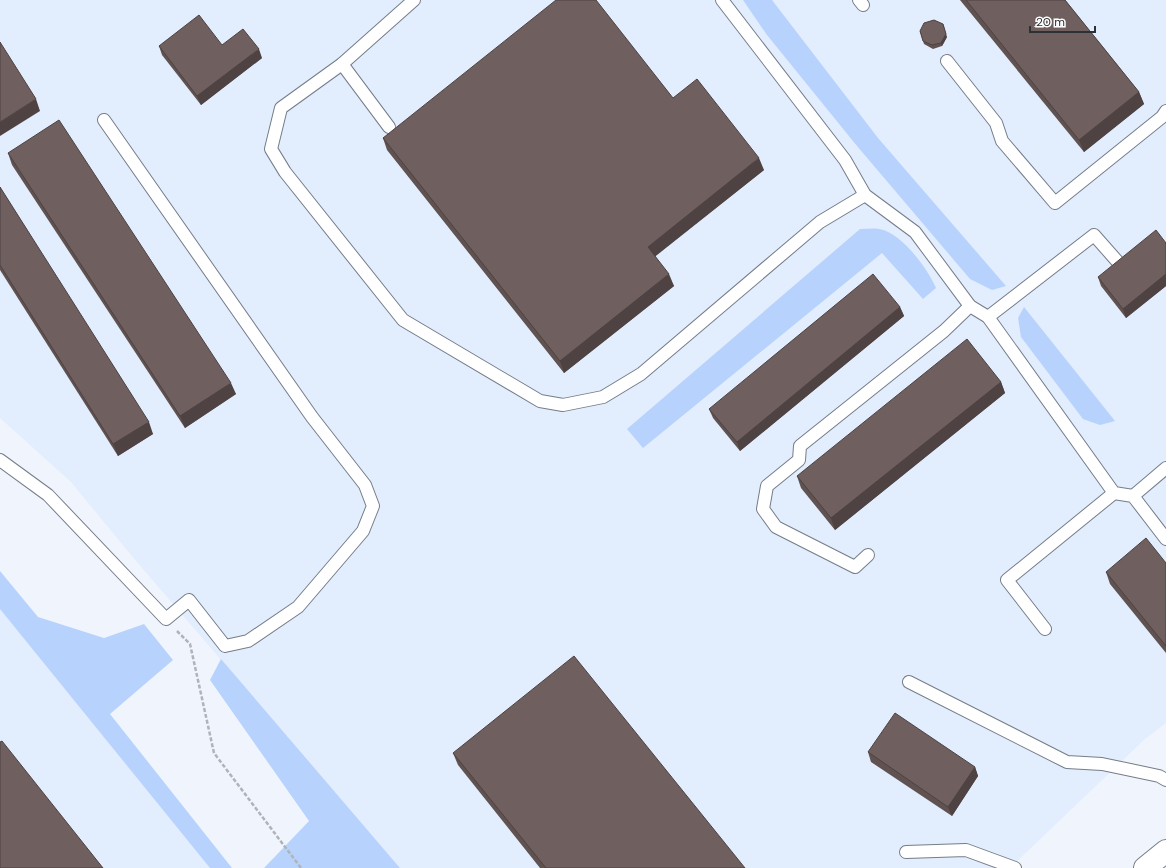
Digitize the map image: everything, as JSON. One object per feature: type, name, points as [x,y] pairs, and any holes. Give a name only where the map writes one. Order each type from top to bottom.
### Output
[{"type":"street","points":[[1145,868],[1165,854]]},
{"type":"lane","points":[[414,0],[342,64],[282,108],[271,150],[285,172],[403,320],[540,401],[563,405],[603,397],[641,374],[820,222],[865,195]]},
{"type":"lane","points":[[722,0],[845,160],[865,195],[915,232],[970,306],[988,317],[1114,493],[1133,496],[1166,539]]},
{"type":"lane","points":[[947,61],[996,123],[1002,141],[1055,203],[1162,117],[1166,111]]},
{"type":"lane","points":[[342,64],[388,127]]},
{"type":"lane","points":[[0,460],[48,495],[166,619],[189,600],[225,646],[248,641],[298,608],[363,531],[373,506],[366,485],[312,417],[104,120]]},
{"type":"lane","points":[[988,317],[1094,235],[1117,261]]},
{"type":"lane","points":[[868,555],[855,567],[776,527],[763,509],[768,486],[799,460],[800,446],[944,331],[970,306]]},
{"type":"lane","points":[[1133,496],[1166,468]]},
{"type":"lane","points":[[1045,629],[1007,580],[1114,493]]},
{"type":"lane","points":[[909,682],[1067,762],[1102,764],[1159,776],[1166,780]]},
{"type":"lane","points":[[906,852],[966,850],[1015,868]]},
{"type":"path","points":[[166,619],[190,644],[214,753],[301,868]]},
{"type":"shaded area","points":[[0,0],[1166,0],[1166,723],[1145,739],[1010,868],[400,868],[136,561],[71,482],[0,418]]},
{"type":"shaded area","points":[[743,0],[772,0],[878,138],[1006,286],[992,290],[970,279],[857,146],[767,35]]},
{"type":"shaded area","points":[[860,229],[879,229],[896,237],[913,252],[927,271],[936,288],[923,299],[882,253],[643,448],[627,429]]},
{"type":"shaded area","points":[[1024,307],[1115,421],[1100,425],[1083,419],[1021,337],[1018,318]]},
{"type":"shaded area","points":[[0,571],[38,617],[104,638],[144,624],[173,660],[110,714],[232,868],[210,868],[0,609]]},
{"type":"shaded area","points":[[0,609],[33,649],[210,868],[0,868]]},
{"type":"shaded area","points":[[221,659],[400,868],[264,868],[309,821],[210,680]]},
{"type":"building","points":[[556,0],[596,0],[673,98],[697,79],[759,158],[648,247],[669,274],[560,361],[383,138]]},
{"type":"building","points":[[966,0],[1065,0],[1139,92],[1079,140]]},
{"type":"building","points":[[199,15],[222,45],[243,29],[259,49],[197,96],[159,46]]},
{"type":"building","points":[[934,20],[943,24],[946,34],[941,43],[932,45],[923,41],[920,31],[924,23]]},
{"type":"building","points":[[0,42],[36,99],[0,122]]},
{"type":"building","points":[[59,120],[231,383],[180,416],[8,153]]},
{"type":"building","points":[[0,187],[149,422],[113,444],[0,265]]},
{"type":"building","points":[[1156,230],[1166,243],[1166,274],[1123,309],[1098,277]]},
{"type":"building","points":[[873,274],[900,307],[737,442],[709,409]]},
{"type":"building","points":[[967,339],[1001,382],[831,518],[797,476]]},
{"type":"building","points":[[1146,538],[1166,563],[1166,646],[1106,572]]},
{"type":"building","points":[[574,656],[745,868],[546,868],[453,753]]},
{"type":"building","points":[[895,713],[975,767],[948,807],[868,752]]},
{"type":"building","points":[[2,741],[103,868],[0,868],[0,742]]}]
